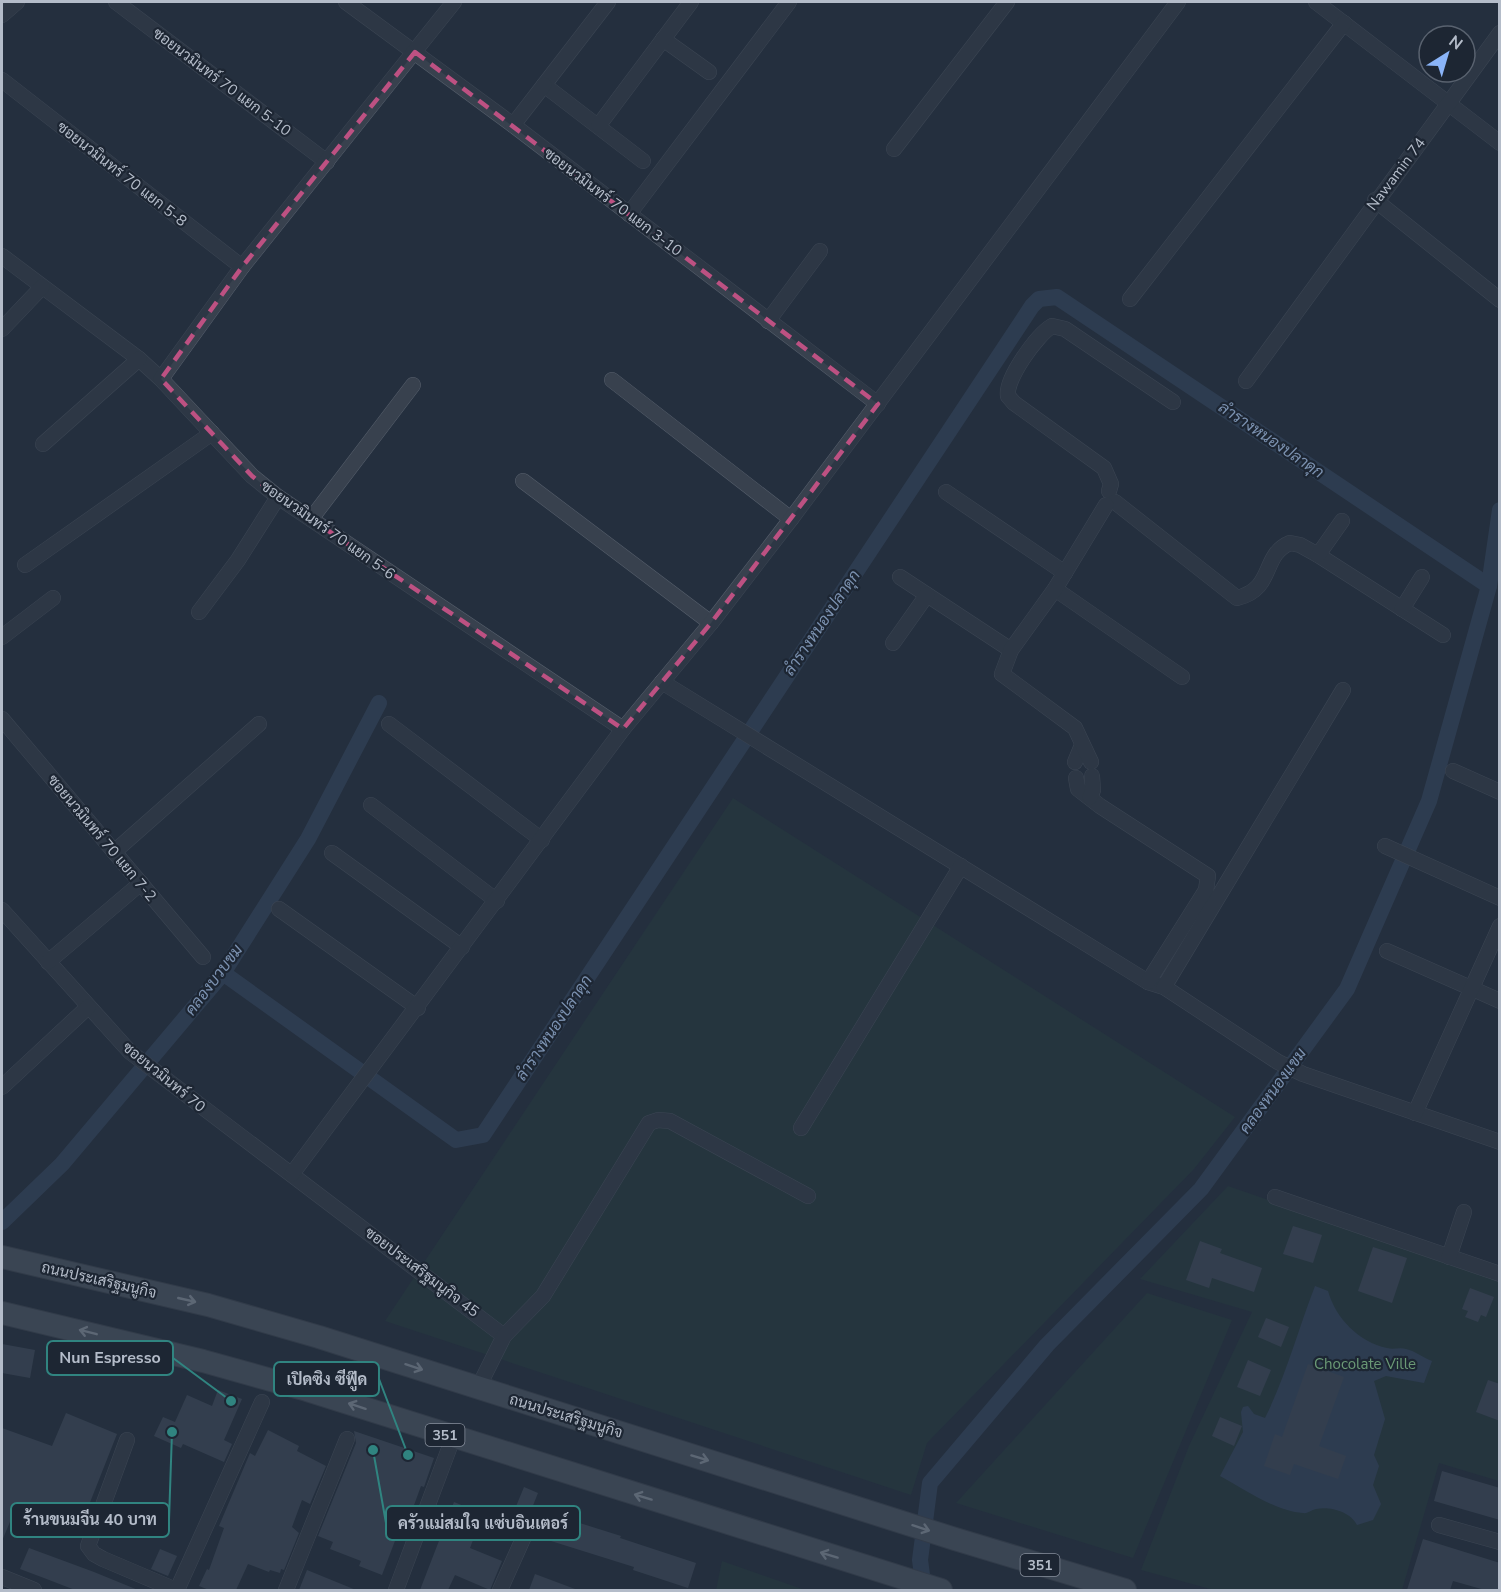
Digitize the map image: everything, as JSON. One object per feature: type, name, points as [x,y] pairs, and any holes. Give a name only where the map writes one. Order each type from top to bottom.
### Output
[{"type":"main road","name":"ถนนประเสริฐมนูกิจ","points":[[4,1258],[208,1305],[319,1337],[955,1539],[1125,1590]]},
{"type":"main road","name":"351","points":[[2,1313],[203,1361],[307,1390],[453,1438],[941,1590]]},
{"type":"street","points":[[2,15],[17,2]]},
{"type":"street","name":"ซอยนวมินทร์ 70 แยก 5-10","points":[[116,2],[327,162]]},
{"type":"street","name":"ซอยนวมินทร์ 70 แยก 3-10","points":[[346,2],[513,125],[878,404]]},
{"type":"street","points":[[161,379],[242,267],[454,2]]},
{"type":"street","points":[[513,125],[608,2]]},
{"type":"street","points":[[599,125],[691,2]]},
{"type":"street","points":[[629,214],[789,2]]},
{"type":"street","points":[[894,149],[1007,2]]},
{"type":"street","points":[[292,1174],[418,1008],[623,729],[711,623],[791,519],[1178,2]]},
{"type":"street","points":[[1316,2],[1500,143]]},
{"type":"street","points":[[1130,299],[1344,23]]},
{"type":"street","name":"Nawamin 74","points":[[1246,381],[1375,200],[1500,33]]},
{"type":"street","points":[[663,39],[709,72]]},
{"type":"street","name":"ซอยนวมินทร์ 70 แยก 5-8","points":[[2,80],[242,267]]},
{"type":"street","points":[[544,85],[643,161]]},
{"type":"street","points":[[1375,200],[1500,300]]},
{"type":"street","points":[[768,321],[820,251]]},
{"type":"street","name":"ซอยนวมินทร์ 70 แยก 5-6","points":[[2,256],[139,359],[161,379],[252,477],[278,497],[623,729]]},
{"type":"street","points":[[2,329],[42,287]]},
{"type":"street","points":[[1090,797],[1093,790],[1091,769],[1075,728],[1002,674],[1011,650],[1055,589],[1110,500],[1111,484],[1104,468],[1014,403],[1008,396],[1009,381],[1042,332],[1052,326],[1065,329],[1173,402]]},
{"type":"street","points":[[43,444],[139,359]]},
{"type":"street","points":[[612,380],[791,519]]},
{"type":"street","points":[[310,519],[413,385]]},
{"type":"street","points":[[25,565],[212,433]]},
{"type":"street","points":[[523,481],[711,623]]},
{"type":"street","points":[[945,492],[1065,573]]},
{"type":"street","points":[[199,612],[238,560],[278,497]]},
{"type":"street","points":[[1110,500],[1237,598],[1262,584],[1276,551],[1281,546],[1290,543],[1300,545],[1318,555],[1443,635]]},
{"type":"street","points":[[1318,555],[1342,521]]},
{"type":"street","points":[[900,577],[1011,650]]},
{"type":"street","points":[[1402,609],[1422,577]]},
{"type":"street","points":[[1055,589],[1182,677]]},
{"type":"street","points":[[893,643],[927,595]]},
{"type":"street","points":[[2,637],[53,598]]},
{"type":"street","points":[[662,682],[1148,981],[1164,987],[1278,1062],[1303,1074],[1500,1142]]},
{"type":"street","points":[[1164,987],[1343,690]]},
{"type":"street","name":"ซอยนวมินทร์ 70 แยก 7-2","points":[[2,719],[203,957]]},
{"type":"street","points":[[114,852],[259,724]]},
{"type":"street","points":[[389,724],[542,840]]},
{"type":"street","points":[[1075,762],[1082,745]]},
{"type":"street","points":[[1454,771],[1500,792]]},
{"type":"street","points":[[1076,778],[1078,789],[1208,876],[1206,890],[1148,981]]},
{"type":"street","points":[[371,805],[497,901]]},
{"type":"street","points":[[1392,849],[1500,898]]},
{"type":"street","points":[[332,853],[462,948]]},
{"type":"street","points":[[801,1128],[961,866]]},
{"type":"street","points":[[48,962],[141,883]]},
{"type":"street","points":[[279,909],[418,1008]]},
{"type":"street","name":"ซอยนวมินทร์ 70","points":[[2,910],[130,1052],[292,1174]]},
{"type":"street","points":[[1415,1113],[1470,987],[1500,926]]},
{"type":"street","points":[[1387,951],[1500,1001]]},
{"type":"street","points":[[2,1087],[88,1007]]},
{"type":"street","points":[[478,1388],[504,1336],[543,1296],[649,1123],[670,1120],[808,1196]]},
{"type":"street","name":"ซอยประเสริฐมนูกิจ 45","points":[[292,1174],[504,1336]]},
{"type":"street","points":[[1275,1197],[1500,1274]]},
{"type":"street","points":[[1449,1257],[1464,1212]]},
{"type":"street","points":[[128,1440],[88,1546],[94,1554],[103,1559],[176,1590],[262,1402]]},
{"type":"street","points":[[396,1590],[453,1438]]},
{"type":"street","points":[[286,1590],[347,1439]]},
{"type":"street","points":[[500,1590],[531,1521]]},
{"type":"street","points":[[1439,1525],[1500,1542]]},
{"type":"street","points":[[2,1578],[34,1590]]},
{"type":"highlighted area","points":[[415,52],[878,404],[711,623],[623,729],[278,497],[252,476],[161,379],[242,267]]},
{"type":"green space","points":[[733,798],[1235,1117],[1194,1169],[927,1443],[911,1495],[385,1321]]},
{"type":"green space","name":"Chocolate Ville","points":[[1228,1186],[1499,1280],[1499,1481],[1439,1463],[1402,1590],[1214,1590],[1141,1570],[1189,1446],[1252,1312],[1140,1279]]},
{"type":"green space","points":[[1147,1293],[1232,1320],[1133,1558],[956,1503]]},
{"type":"green space","points":[[722,1561],[805,1590],[716,1590]]},
{"type":"water","points":[[1315,1286],[1328,1291],[1343,1320],[1358,1335],[1377,1345],[1389,1349],[1409,1350],[1432,1361],[1424,1383],[1386,1376],[1374,1381],[1385,1419],[1374,1455],[1379,1466],[1373,1485],[1381,1504],[1373,1520],[1357,1525],[1345,1513],[1334,1509],[1322,1508],[1305,1513],[1282,1508],[1260,1499],[1220,1476],[1243,1432],[1241,1412],[1243,1407],[1248,1406],[1254,1414],[1265,1418],[1286,1369]]},
{"type":"building","points":[[1293,1226],[1322,1235],[1313,1263],[1283,1254]]},
{"type":"building","points":[[1200,1241],[1222,1249],[1220,1253],[1262,1268],[1254,1292],[1212,1278],[1209,1288],[1186,1280]]},
{"type":"building","points":[[1373,1247],[1407,1258],[1392,1303],[1358,1291]]},
{"type":"building","points":[[1470,1288],[1494,1297],[1486,1317],[1481,1315],[1478,1322],[1465,1317],[1468,1311],[1462,1309]]},
{"type":"building","points":[[1266,1318],[1289,1327],[1281,1347],[1258,1337]]},
{"type":"building","points":[[2,1344],[35,1350],[30,1378],[2,1373]]},
{"type":"building","points":[[1248,1360],[1271,1370],[1260,1396],[1237,1387]]},
{"type":"building","points":[[1308,1364],[1344,1377],[1319,1446],[1346,1456],[1338,1479],[1294,1464],[1290,1475],[1264,1466],[1275,1434],[1282,1437]]},
{"type":"building","points":[[1488,1380],[1500,1384],[1500,1421],[1476,1412]]},
{"type":"building","points":[[218,1390],[242,1399],[224,1440],[232,1444],[224,1462],[183,1444],[181,1448],[154,1436],[163,1417],[175,1422],[187,1395],[212,1406]]},
{"type":"building","points":[[66,1413],[117,1434],[85,1515],[54,1504],[44,1530],[12,1517],[2,1541],[2,1428],[52,1446]]},
{"type":"building","points":[[1220,1417],[1242,1426],[1234,1446],[1212,1436]]},
{"type":"building","points":[[268,1430],[299,1446],[297,1451],[326,1466],[310,1504],[302,1500],[292,1527],[299,1533],[284,1570],[281,1569],[280,1573],[270,1570],[269,1572],[248,1564],[236,1590],[209,1590],[199,1586],[207,1569],[209,1570],[224,1528],[219,1526],[250,1453],[255,1456]]},
{"type":"building","points":[[354,1431],[434,1458],[406,1527],[401,1525],[382,1575],[359,1566],[361,1561],[330,1549],[333,1542],[318,1536],[356,1443]]},
{"type":"building","points":[[1442,1471],[1500,1488],[1500,1520],[1434,1501]]},
{"type":"building","points":[[524,1487],[538,1493],[532,1508],[696,1563],[688,1588],[633,1570],[634,1567],[535,1536],[541,1521],[534,1512],[525,1514],[519,1524],[510,1521]]},
{"type":"building","points":[[454,1502],[483,1514],[470,1548],[502,1561],[490,1590],[455,1575],[448,1590],[420,1590]]},
{"type":"building","points":[[1423,1539],[1500,1563],[1500,1590],[1485,1590],[1453,1581],[1450,1590],[1407,1590]]},
{"type":"building","points":[[29,1548],[138,1590],[75,1590],[20,1569]]},
{"type":"building","points":[[160,1549],[177,1556],[168,1576],[151,1569]]},
{"type":"building","points":[[307,1570],[356,1590],[299,1590]]},
{"type":"building","points":[[535,1574],[575,1589],[575,1590],[529,1590]]},
{"type":"waterway","name":"ลำรางหนองปลาดุก","points":[[223,973],[456,1140],[483,1135],[1032,306],[1039,299],[1057,297],[1489,586]]},
{"type":"waterway","name":"คลองหนองแขม","points":[[924,1590],[920,1560],[930,1483],[1047,1345],[1201,1189],[1347,989],[1429,801],[1489,586],[1500,510]]},
{"type":"waterway","name":"คลองบวบขม","points":[[2,1222],[62,1164],[223,973],[308,839],[379,703]]},
{"type":"place","name":"Nun Espresso","points":[[231,1401]]},
{"type":"place","name":"ร้านขนมจีน 40 บาท","points":[[172,1432]]},
{"type":"place","name":"ครัวแม่สมใจ แซ่บอินเตอร์","points":[[373,1450]]},
{"type":"place","name":"เปิดซิง ซีฟู๊ด","points":[[408,1455]]}]
